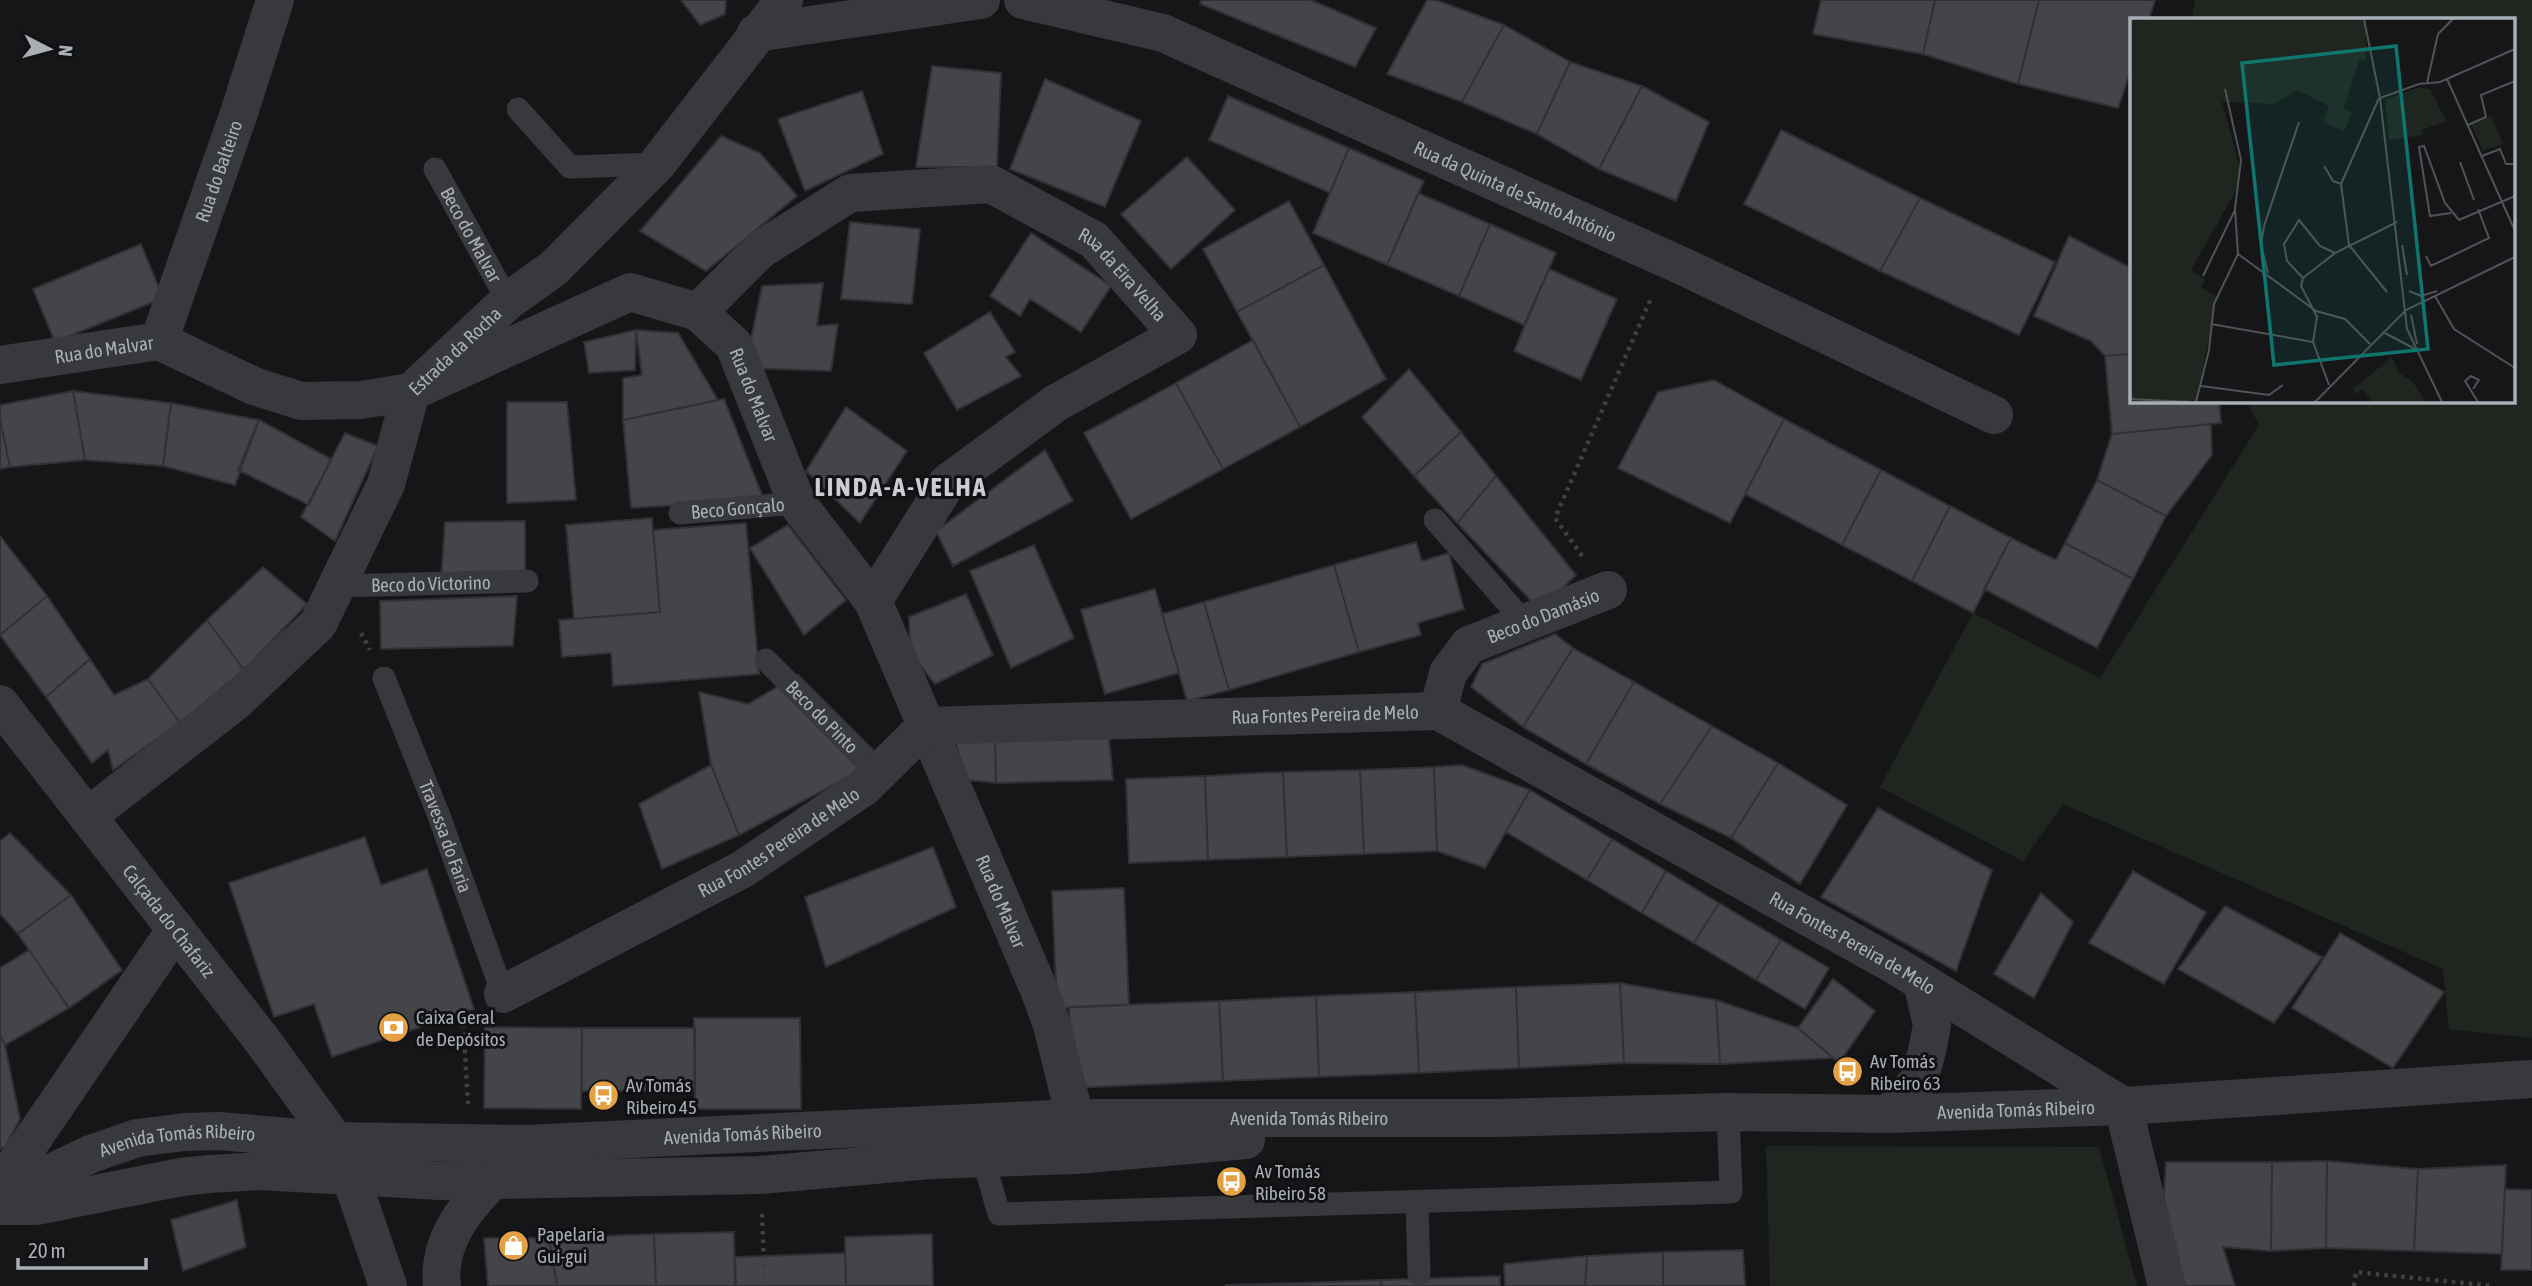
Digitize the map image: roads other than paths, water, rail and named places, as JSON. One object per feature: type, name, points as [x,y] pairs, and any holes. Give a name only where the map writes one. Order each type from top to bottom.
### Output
[{"type":"street","name":"Rua do Balteiro","points":[[159,341],[239,113],[275,0]]},
{"type":"street","name":"Estrada da Rocha","points":[[88,816],[235,702],[317,624],[386,484],[411,391],[508,301],[554,268],[657,164],[784,0]]},
{"type":"street","points":[[756,33],[981,0]]},
{"type":"street","name":"Rua da Quinta de Santo António","points":[[1023,0],[1163,33],[1668,259],[1994,415]]},
{"type":"street","name":"Rua da Eira Velha","points":[[698,312],[760,250],[850,193],[990,184],[1094,240],[1178,335],[1056,402],[947,483],[873,601]]},
{"type":"street","name":"Rua do Malvar","points":[[0,365],[159,341],[254,386],[301,401],[361,400],[411,391],[630,292],[698,312],[734,345],[797,503],[873,601],[1040,992],[1052,1025],[1075,1118],[1076,1155]]},
{"type":"street","name":"Beco do Damásio","points":[[1438,711],[1448,673],[1469,645],[1608,590]]},
{"type":"street","name":"Calçada do Chafariz","points":[[0,704],[262,1040],[335,1141],[351,1178],[388,1286]]},
{"type":"street","name":"Rua Fontes Pereira de Melo","points":[[503,994],[743,869],[864,787],[926,726],[1438,711],[1923,982],[2123,1106]]},
{"type":"street","points":[[0,1183],[176,929]]},
{"type":"street","points":[[1889,1114],[1919,1080],[1927,1051],[1932,1024],[1923,982]]},
{"type":"street","name":"Avenida Tomás Ribeiro","points":[[0,1197],[91,1154],[137,1138],[185,1132],[219,1131],[335,1141],[526,1144],[1075,1118],[1499,1118],[1727,1112],[1889,1114],[2123,1106],[2532,1079]]},
{"type":"street","points":[[2123,1106],[2167,1286]]},
{"type":"street","name":"Avenida Tomás Ribeiro","points":[[0,1206],[36,1206],[181,1177],[259,1171],[351,1178],[492,1181],[760,1175],[984,1158],[1076,1155],[1499,1118]]},
{"type":"street","points":[[442,1286],[447,1241],[467,1206],[492,1181]]},
{"type":"lane","points":[[519,109],[570,167],[657,164]]},
{"type":"lane","name":"Beco do Malvar","points":[[435,169],[508,301]]},
{"type":"lane","name":"Beco Gonçalo","points":[[680,513],[797,503]]},
{"type":"lane","points":[[1435,520],[1525,622]]},
{"type":"lane","name":"Beco do Victorino","points":[[337,586],[527,581]]},
{"type":"lane","name":"Beco do Pinto","points":[[766,660],[878,773]]},
{"type":"lane","name":"Travessa do Faria","points":[[384,678],[439,816],[503,994]]},
{"type":"lane","points":[[984,1158],[999,1214],[1731,1192],[1727,1112]]},
{"type":"lane","points":[[1417,1202],[1419,1274]]},
{"type":"place","name":"Caixa Geral de Depósitos","points":[[393,1028]]},
{"type":"place","name":"Av Tomás Ribeiro 63","points":[[1847,1072]]},
{"type":"place","name":"Av Tomás Ribeiro 45","points":[[603,1096]]},
{"type":"place","name":"Av Tomás Ribeiro 58","points":[[1232,1182]]},
{"type":"place","name":"Papelaria Gui-gui","points":[[514,1245]]},
{"type":"district","name":"LINDA-A-VELHA","points":[[901,487]]}]
